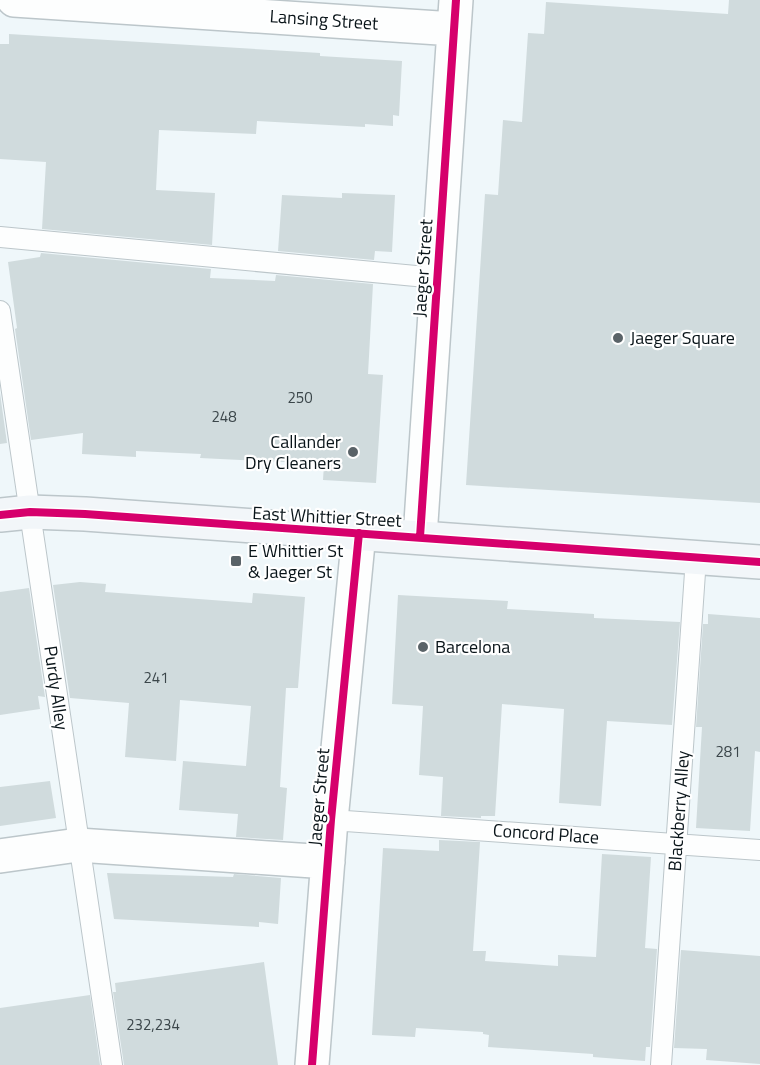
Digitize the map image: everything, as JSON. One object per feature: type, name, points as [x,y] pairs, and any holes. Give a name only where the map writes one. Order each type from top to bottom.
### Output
[{"type":"street","name":"Lansing Street","points":[[14,0],[455,14]]},
{"type":"street","name":"Jaeger Street","points":[[420,537],[455,14]]},
{"type":"street","name":"East Whittier Street","points":[[15,513],[420,537],[760,562]]},
{"type":"street","name":"Jaeger Street","points":[[312,1065],[331,820],[359,533]]},
{"type":"street","points":[[0,856],[78,844],[328,862]]},
{"type":"lane","points":[[0,237],[437,278]]},
{"type":"lane","name":"Purdy Alley","points":[[0,311],[15,513],[78,844],[112,1065]]},
{"type":"lane","name":"Blackberry Alley","points":[[661,1065],[696,558]]},
{"type":"lane","name":"Concord Place","points":[[331,820],[760,850]]},
{"type":"building","name":"Jaeger Square","points":[[729,0],[760,0],[760,503],[466,485],[485,194],[498,195],[503,120],[522,122],[528,33],[544,34],[546,2],[728,14]]},
{"type":"building","points":[[9,34],[320,53],[320,56],[402,61],[399,116],[393,115],[393,126],[365,124],[365,127],[257,121],[256,134],[159,130],[156,190],[215,193],[212,245],[42,229],[46,162],[0,159],[0,44],[9,44]]},
{"type":"building","points":[[342,193],[395,195],[392,252],[375,251],[374,260],[278,251],[282,195],[342,198]]},
{"type":"building","points":[[41,253],[211,269],[210,278],[275,281],[276,275],[373,284],[368,374],[383,375],[376,483],[323,480],[324,464],[200,458],[201,454],[136,451],[136,457],[82,454],[83,433],[31,440],[8,262],[40,257]]},
{"type":"building","points":[[0,393],[7,443],[0,444]]},
{"type":"building","points":[[80,582],[106,584],[105,592],[252,603],[253,593],[305,597],[298,688],[286,688],[280,787],[287,788],[283,840],[236,837],[238,814],[179,810],[183,761],[246,766],[251,706],[180,700],[176,761],[125,757],[129,703],[70,698],[53,585]]},
{"type":"building","points":[[29,588],[45,697],[38,696],[40,709],[0,715],[0,592]]},
{"type":"building","points":[[398,595],[508,601],[507,609],[594,614],[594,618],[680,622],[672,725],[607,721],[601,806],[559,803],[564,709],[502,704],[495,816],[481,816],[481,818],[441,816],[443,777],[419,775],[423,706],[392,704]]},
{"type":"building","points":[[708,614],[760,618],[760,752],[755,751],[750,831],[696,828],[702,727],[696,727],[703,624],[708,624]]},
{"type":"building","points":[[50,781],[56,818],[0,826],[0,787]]},
{"type":"building","points":[[439,840],[480,842],[473,951],[486,951],[485,961],[558,966],[558,955],[596,957],[602,854],[651,857],[645,948],[657,949],[650,1047],[646,1047],[645,1061],[593,1057],[593,1054],[488,1047],[489,1035],[483,1032],[416,1028],[415,1037],[372,1035],[383,848],[439,851]]},
{"type":"building","points":[[107,873],[233,877],[234,874],[281,878],[278,924],[259,922],[259,927],[114,919]]},
{"type":"building","points":[[681,950],[760,956],[760,1064],[706,1060],[707,1049],[674,1048]]},
{"type":"building","points":[[264,962],[278,1065],[124,1065],[113,992],[116,992],[115,983]]},
{"type":"building","points":[[90,995],[100,1065],[0,1065],[0,1008]]},
{"type":"cycle path","points":[[420,537],[456,0]]},
{"type":"cycle path","points":[[0,515],[30,512],[85,514],[760,562]]},
{"type":"cycle path","points":[[312,1065],[331,820],[359,533]]},
{"type":"place","name":"Jaeger Square","points":[[618,338]]},
{"type":"place","name":"Callander Dry Cleaners","points":[[353,452]]},
{"type":"place","name":"E Whittier St & Jaeger St","points":[[236,561]]},
{"type":"place","name":"Barcelona","points":[[423,647]]}]
